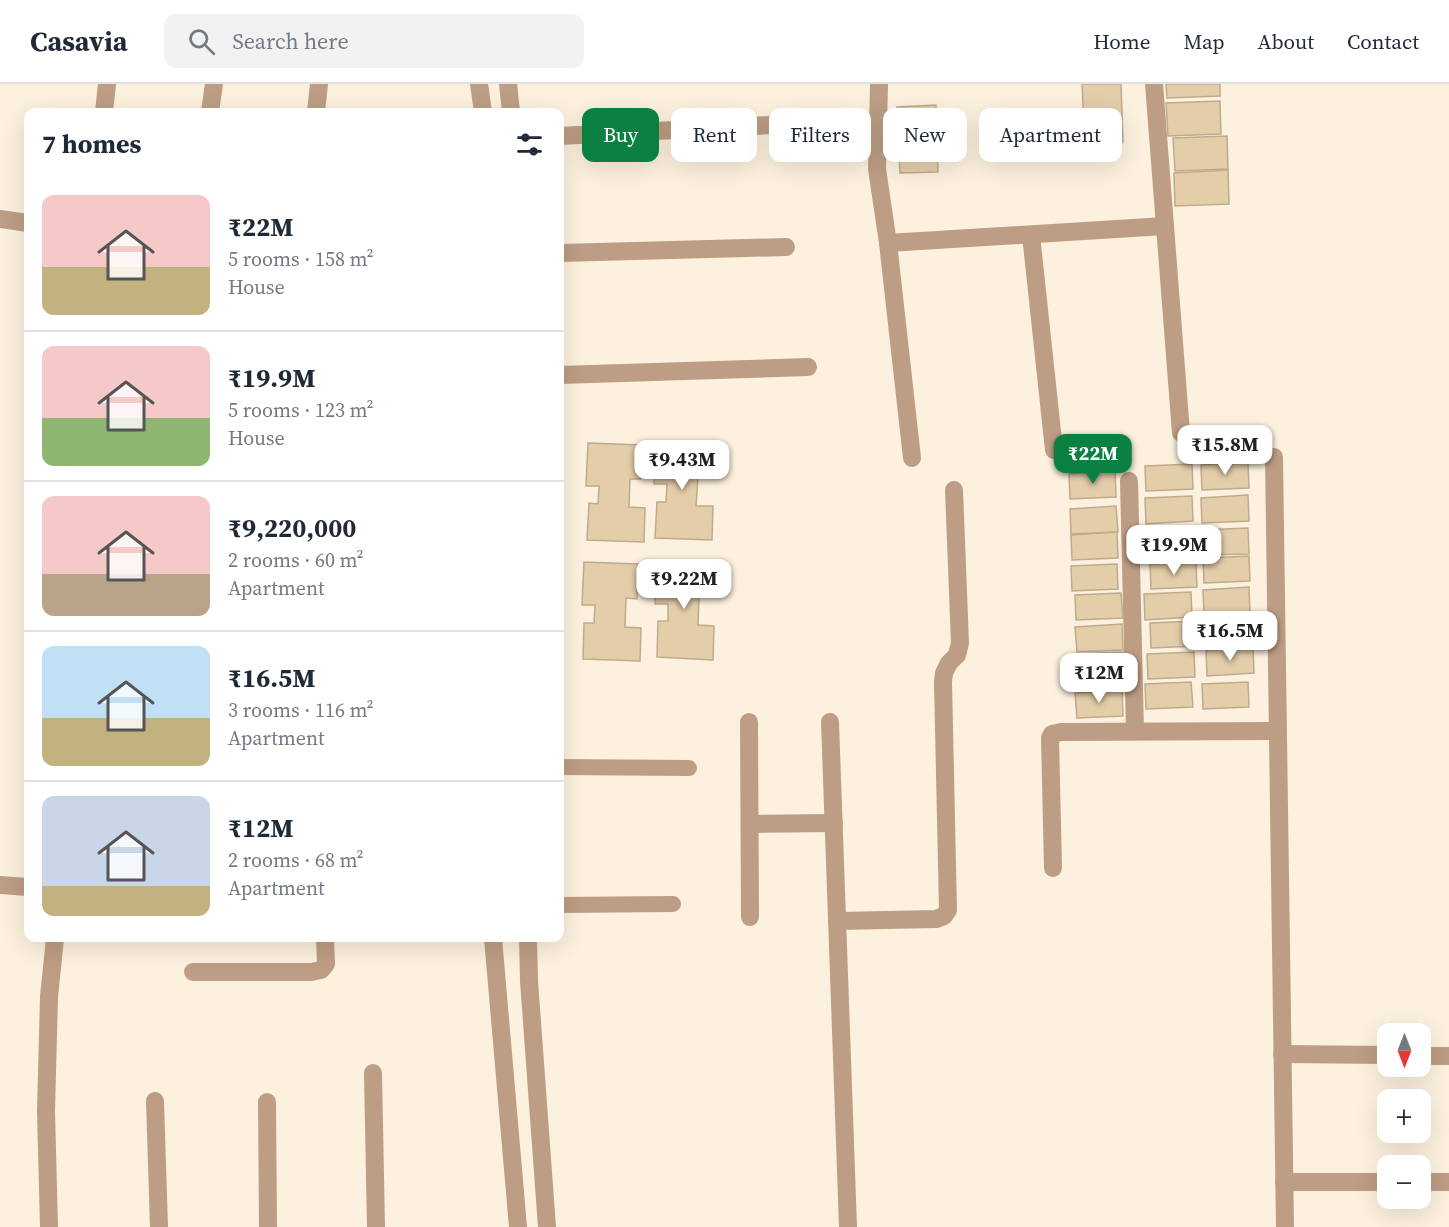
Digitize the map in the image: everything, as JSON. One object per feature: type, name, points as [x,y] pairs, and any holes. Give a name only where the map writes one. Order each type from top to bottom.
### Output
[{"type":"street","points":[[104,108],[107,84]]},
{"type":"street","points":[[211,108],[214,84]]},
{"type":"street","points":[[316,108],[319,84]]},
{"type":"street","points":[[479,84],[482,108]]},
{"type":"street","points":[[508,84],[511,108]]},
{"type":"street","points":[[879,84],[877,169],[888,243],[912,458]]},
{"type":"street","points":[[1154,84],[1180,433]]},
{"type":"street","points":[[564,136],[769,125]]},
{"type":"street","points":[[0,219],[24,222]]},
{"type":"street","points":[[888,243],[1165,226]]},
{"type":"street","points":[[1031,235],[1054,450]]},
{"type":"street","points":[[564,253],[786,247]]},
{"type":"street","points":[[564,375],[808,367]]},
{"type":"street","points":[[1274,457],[1285,1227]]},
{"type":"street","points":[[1130,481],[1135,732]]},
{"type":"street","points":[[837,921],[936,919],[944,916],[948,910],[943,682],[944,673],[957,656],[960,644],[954,490]]},
{"type":"street","points":[[749,722],[750,917]]},
{"type":"street","points":[[830,722],[849,1227]]},
{"type":"street","points":[[1053,868],[1050,738],[1052,734],[1061,732],[1277,732]]},
{"type":"street","points":[[750,824],[834,823]]},
{"type":"street","points":[[0,885],[24,887]]},
{"type":"street","points":[[49,1227],[46,1110],[49,998],[55,942]]},
{"type":"street","points":[[193,972],[311,972],[321,970],[326,964],[325,942]]},
{"type":"street","points":[[493,942],[518,1227]]},
{"type":"street","points":[[528,942],[547,1227]]},
{"type":"street","points":[[1282,1054],[1377,1055]]},
{"type":"street","points":[[1431,1056],[1449,1056]]},
{"type":"street","points":[[373,1072],[376,1227]]},
{"type":"street","points":[[155,1101],[159,1227]]},
{"type":"street","points":[[267,1102],[268,1227]]},
{"type":"street","points":[[1284,1182],[1377,1182]]},
{"type":"street","points":[[1431,1182],[1449,1182]]},
{"type":"lane","points":[[564,767],[689,768]]},
{"type":"lane","points":[[564,905],[673,904]]},
{"type":"building","points":[[1082,84],[1121,84],[1122,108],[1083,108]]},
{"type":"building","points":[[1166,84],[1220,84],[1220,96],[1167,98]]},
{"type":"building","points":[[1220,101],[1221,134],[1168,136],[1166,103]]},
{"type":"building","points":[[936,105],[936,108],[897,108]]},
{"type":"building","points":[[1227,136],[1228,169],[1175,171],[1173,138]]},
{"type":"building","points":[[900,162],[938,162],[938,172],[900,173]]},
{"type":"building","points":[[1228,170],[1229,204],[1175,206],[1174,173]]},
{"type":"building","points":[[655,441],[710,443],[709,478],[698,477],[696,506],[713,506],[712,540],[655,538],[657,502],[666,502],[667,484],[654,484]]},
{"type":"building","points":[[588,443],[642,445],[641,479],[630,479],[629,507],[645,508],[644,542],[587,540],[589,503],[598,504],[599,486],[586,486]]},
{"type":"building","points":[[1248,463],[1249,488],[1202,490],[1201,465]]},
{"type":"building","points":[[1192,464],[1193,489],[1146,491],[1145,466]]},
{"type":"building","points":[[1115,471],[1116,497],[1070,499],[1069,474]]},
{"type":"building","points":[[1248,495],[1249,521],[1202,523],[1201,498]]},
{"type":"building","points":[[1192,496],[1193,521],[1146,524],[1145,498]]},
{"type":"building","points":[[1116,506],[1118,532],[1071,534],[1070,509]]},
{"type":"building","points":[[1248,528],[1249,554],[1202,555],[1201,530]]},
{"type":"building","points":[[1194,530],[1195,555],[1148,557],[1147,532]]},
{"type":"building","points":[[1117,532],[1118,558],[1072,560],[1071,535]]},
{"type":"building","points":[[1249,556],[1250,581],[1204,583],[1203,558]]},
{"type":"building","points":[[657,561],[711,563],[710,597],[699,597],[698,625],[714,626],[713,660],[657,657],[658,621],[668,621],[668,604],[655,604]]},
{"type":"building","points":[[584,562],[638,564],[637,599],[626,598],[625,627],[641,628],[640,661],[583,659],[584,623],[594,623],[595,605],[582,605]]},
{"type":"building","points":[[1196,562],[1197,587],[1151,589],[1150,564]]},
{"type":"building","points":[[1117,564],[1118,589],[1072,591],[1071,566]]},
{"type":"building","points":[[1249,587],[1250,613],[1204,615],[1203,590]]},
{"type":"building","points":[[1191,592],[1192,617],[1145,620],[1144,594]]},
{"type":"building","points":[[1121,593],[1123,618],[1076,620],[1075,595]]},
{"type":"building","points":[[1250,617],[1251,642],[1205,645],[1204,619]]},
{"type":"building","points":[[1196,621],[1198,646],[1151,648],[1150,623]]},
{"type":"building","points":[[1122,624],[1123,650],[1077,652],[1075,627]]},
{"type":"building","points":[[1253,648],[1254,673],[1207,676],[1206,650]]},
{"type":"building","points":[[1123,652],[1124,677],[1078,679],[1076,654]]},
{"type":"building","points":[[1194,652],[1195,677],[1148,679],[1147,654]]},
{"type":"building","points":[[1191,682],[1193,707],[1146,709],[1145,684]]},
{"type":"building","points":[[1248,682],[1249,707],[1203,709],[1202,684]]},
{"type":"building","points":[[1122,691],[1123,716],[1077,718],[1075,693]]}]
